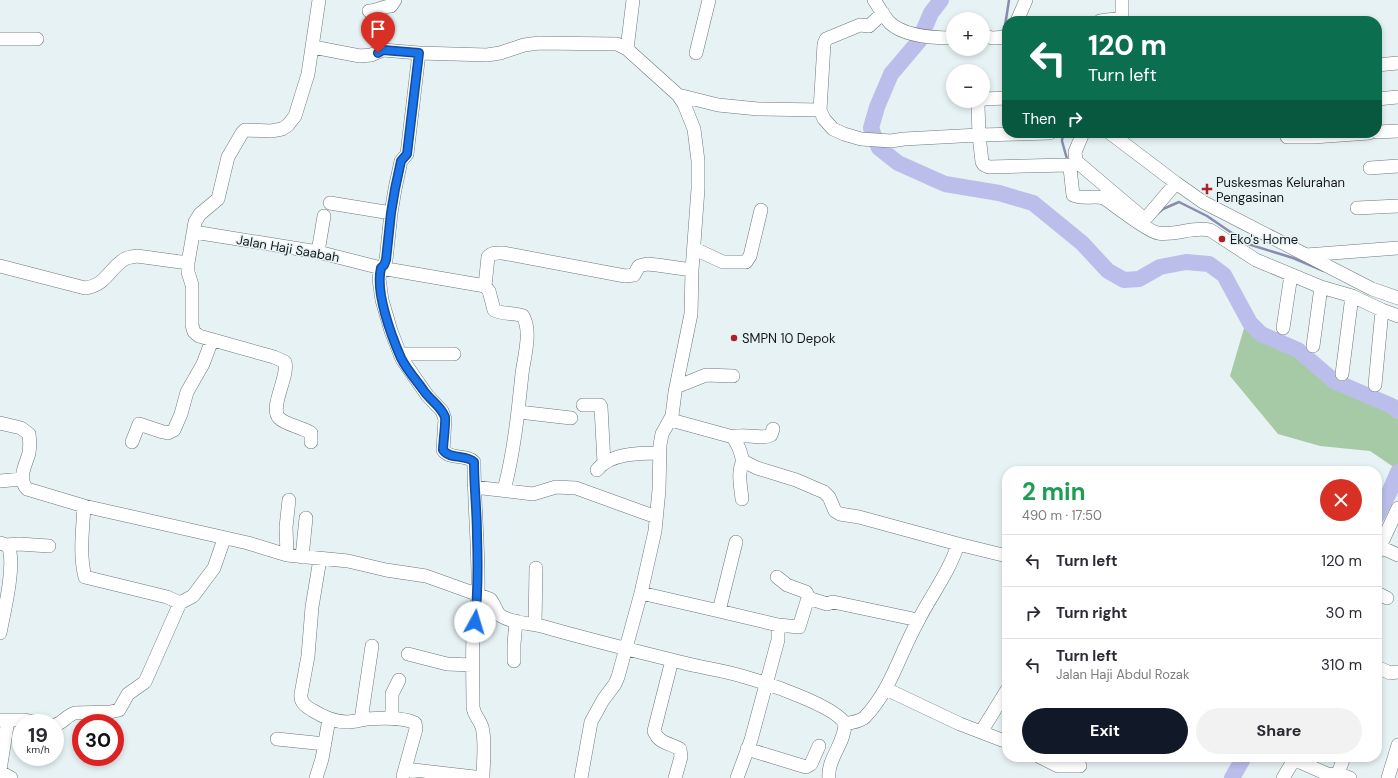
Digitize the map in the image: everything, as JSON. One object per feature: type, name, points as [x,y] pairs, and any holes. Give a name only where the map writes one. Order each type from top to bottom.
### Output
[{"type":"street","points":[[311,442],[311,433],[282,420],[277,413],[276,405],[285,374],[285,362],[274,357],[212,340],[196,334],[192,328],[192,285],[188,272],[188,263],[196,219],[218,199],[228,157],[243,131],[278,130],[288,125],[295,116],[308,74],[319,0]]},
{"type":"street","points":[[369,11],[377,11],[384,6],[391,6],[395,0]]},
{"type":"street","points":[[627,49],[633,0]]},
{"type":"street","points":[[696,53],[709,0]]},
{"type":"street","points":[[874,0],[890,23],[910,33],[932,38],[946,38]]},
{"type":"street","points":[[1019,16],[1026,0]]},
{"type":"street","points":[[1122,0],[1122,16]]},
{"type":"street","points":[[883,13],[869,26],[860,25],[826,39],[824,44],[820,110],[824,120],[833,129],[862,140],[891,141],[904,139],[1002,134]]},
{"type":"street","points":[[990,37],[1002,37]]},
{"type":"street","points":[[0,39],[37,39]]},
{"type":"street","points":[[313,47],[360,56],[371,55],[383,50],[419,53],[491,55],[530,44],[552,42],[620,44],[678,95],[684,104],[691,121],[697,148],[698,189],[692,270],[692,302],[689,328],[676,388],[671,420],[662,434],[659,453],[654,535],[641,593],[615,684],[603,700],[591,722],[581,778]]},
{"type":"street","points":[[320,559],[312,607],[308,656],[301,698],[306,706],[329,719],[347,722],[392,719],[414,722],[417,726],[404,774],[483,778],[483,733],[482,726],[474,713],[472,665],[478,595],[474,462],[470,459],[449,455],[443,450],[445,419],[442,411],[427,395],[400,354],[392,335],[382,300],[379,279],[381,268],[386,260],[391,213],[401,161],[407,154],[419,53]]},
{"type":"street","points":[[1382,65],[1398,63]]},
{"type":"street","points":[[678,95],[718,105],[758,109],[820,110]]},
{"type":"street","points":[[990,99],[1002,98]]},
{"type":"street","points":[[1382,99],[1398,98]]},
{"type":"street","points":[[978,108],[982,162],[988,167],[1067,165],[1069,166],[1070,171],[1072,191],[1076,196],[1082,198],[1098,196],[1104,198],[1156,233],[1173,233],[1202,228],[1210,230],[1256,260],[1321,287],[1352,296],[1398,316]]},
{"type":"street","points":[[1382,132],[1398,131]]},
{"type":"street","points":[[1081,138],[1075,152],[1076,160],[1142,217],[1147,217],[1176,184]]},
{"type":"street","points":[[1124,139],[1176,184],[1203,202],[1372,289],[1398,298]]},
{"type":"street","points":[[1370,168],[1398,166]]},
{"type":"street","points":[[330,203],[391,213]]},
{"type":"street","points":[[1357,208],[1398,206]]},
{"type":"street","points":[[694,249],[723,262],[746,262],[750,256],[761,210]]},
{"type":"street","points":[[318,252],[324,216]]},
{"type":"street","name":"Jalan Haji Saabah","points":[[194,232],[318,252],[381,268],[486,286]]},
{"type":"street","points":[[1305,255],[1398,248]]},
{"type":"street","points":[[504,490],[519,412],[526,341],[525,320],[523,316],[520,315],[499,313],[494,310],[489,291],[486,286],[488,257],[490,254],[495,253],[563,264],[625,276],[634,275],[639,266],[647,264],[692,270]]},
{"type":"street","points":[[0,266],[85,288],[97,284],[107,277],[124,260],[130,257],[137,256],[188,263]]},
{"type":"street","points":[[1283,328],[1291,275]]},
{"type":"street","points":[[1313,346],[1321,287]]},
{"type":"street","points":[[1342,374],[1352,296]]},
{"type":"street","points":[[1375,385],[1382,310]]},
{"type":"street","points":[[132,442],[139,424],[150,429],[168,432],[174,430],[181,414],[187,392],[203,364],[212,340]]},
{"type":"street","points":[[400,354],[454,354]]},
{"type":"street","points":[[676,388],[706,375],[733,376]]},
{"type":"street","points":[[583,405],[600,405],[601,407],[600,466],[631,454],[659,453]]},
{"type":"street","points":[[519,412],[570,418]]},
{"type":"street","points":[[671,420],[732,437],[753,435],[766,437],[771,435],[773,429]]},
{"type":"street","points":[[0,423],[21,428],[29,434],[29,453],[22,479],[24,486],[27,489],[84,506],[224,539],[248,543],[287,555],[348,561],[386,570],[426,576],[490,599],[494,603],[500,616],[703,668],[736,674],[798,695],[826,708],[838,716],[845,726]]},
{"type":"street","points":[[732,437],[739,448],[743,461],[757,468],[796,480],[824,492],[829,497],[835,512],[1002,555]]},
{"type":"street","points":[[742,499],[740,465],[743,461]]},
{"type":"street","points":[[0,481],[22,479]]},
{"type":"street","points":[[474,487],[533,494],[556,487],[576,488],[656,517]]},
{"type":"street","points":[[287,555],[286,527],[289,500]]},
{"type":"street","points":[[84,506],[82,545],[85,577],[167,597],[180,603]]},
{"type":"street","points":[[1382,542],[1398,508]]},
{"type":"street","points":[[302,557],[306,518]]},
{"type":"street","points":[[114,714],[119,710],[128,694],[145,682],[180,603],[193,596],[214,568],[224,539]]},
{"type":"street","points":[[719,611],[736,542]]},
{"type":"street","points":[[3,544],[49,546]]},
{"type":"street","points":[[0,633],[8,588],[10,564],[9,548],[3,544]]},
{"type":"street","points":[[845,726],[860,721],[864,718],[890,683],[906,643],[948,570],[958,544]]},
{"type":"street","points":[[1382,551],[1398,555]]},
{"type":"street","points":[[535,624],[536,568]]},
{"type":"street","points":[[641,593],[778,625],[799,627],[808,596],[806,592],[787,585],[777,577]]},
{"type":"street","points":[[808,598],[827,604],[833,602],[918,620]]},
{"type":"street","points":[[514,661],[516,621]]},
{"type":"street","points":[[737,778],[750,740],[778,640],[778,625]]},
{"type":"street","points":[[361,720],[372,646]]},
{"type":"street","points":[[408,654],[447,664],[472,665]]},
{"type":"street","points":[[672,660],[654,731],[662,742],[680,749],[681,757],[675,778]]},
{"type":"street","points":[[1382,673],[1398,672]]},
{"type":"street","points":[[392,719],[392,694],[399,680]]},
{"type":"street","points":[[886,689],[960,724],[1002,740]]},
{"type":"street","points":[[981,732],[1002,698]]},
{"type":"street","points":[[64,719],[71,714],[82,714]]},
{"type":"street","points":[[316,778],[325,744],[329,719]]},
{"type":"street","points":[[4,720],[0,771],[11,778]]},
{"type":"street","points":[[829,778],[830,767],[845,726]]},
{"type":"street","points":[[277,739],[325,744]]},
{"type":"street","points":[[1388,778],[1398,745]]},
{"type":"street","points":[[747,749],[806,767],[811,764],[818,746]]},
{"type":"street","points":[[1046,762],[1057,772],[1080,766]]},
{"type":"street","points":[[1283,778],[1292,763],[1295,762]]},
{"type":"street","points":[[1300,762],[1331,776],[1337,773],[1342,762]]},
{"type":"street","points":[[1337,773],[1350,778]]},
{"type":"green space","points":[[1247,318],[1260,337],[1294,346],[1344,386],[1386,405],[1398,415],[1398,470],[1370,451],[1320,446],[1278,434],[1230,376]]},
{"type":"waterway","points":[[941,0],[931,13],[919,41],[891,74],[877,107],[871,128],[879,148],[898,163],[945,184],[999,193],[1033,203],[1082,243],[1108,271],[1124,280],[1139,279],[1160,267],[1186,262],[1209,264],[1224,275],[1250,323],[1261,334],[1298,350],[1334,381],[1392,406],[1398,411]]},
{"type":"waterway","points":[[1007,16],[1009,0]]},
{"type":"waterway","points":[[1062,138],[1068,161]]},
{"type":"waterway","points":[[1157,214],[1163,209],[1179,202],[1207,216],[1248,244],[1293,258],[1324,271]]},
{"type":"waterway","points":[[1382,506],[1398,472]]},
{"type":"waterway","points":[[1232,778],[1241,762]]},
{"type":"place","name":"Puskesmas Kelurahan Pengasinan","points":[[1207,189]]},
{"type":"place","name":"Eko's Home","points":[[1222,239]]},
{"type":"place","name":"SMPN 10 Depok","points":[[734,338]]},
{"type":"route","points":[[378,53],[383,50],[419,53],[407,154],[401,161],[391,213],[386,260],[381,268],[379,279],[384,308],[394,340],[402,359],[427,395],[442,411],[445,419],[443,450],[449,455],[470,459],[474,462],[478,595],[475,622]]}]
